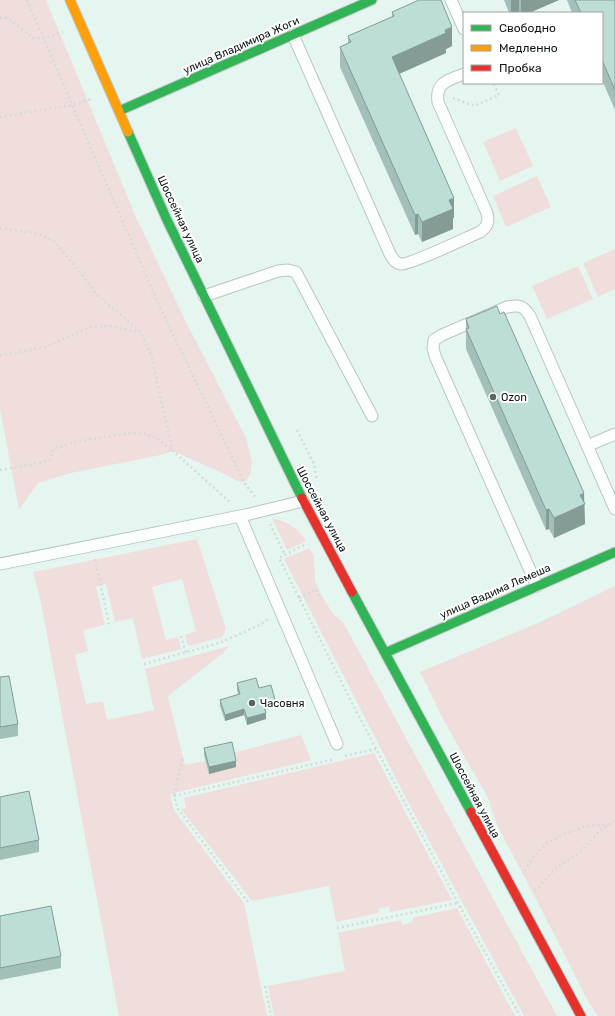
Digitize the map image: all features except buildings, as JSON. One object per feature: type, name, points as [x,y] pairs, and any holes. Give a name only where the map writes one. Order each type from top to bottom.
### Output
[{"type":"main road","name":"Шоссейная улица","points":[[70,0],[167,220],[303,501],[581,1016]]},
{"type":"main road","name":"улица Владимира Жоги","points":[[119,111],[372,0]]},
{"type":"main road","name":"улица Вадима Лемеша","points":[[385,653],[615,552]]},
{"type":"lane","points":[[451,0],[463,27]]},
{"type":"lane","points":[[293,35],[390,254],[395,262],[403,264],[415,261],[480,232],[486,227],[489,220],[487,212],[438,102],[437,92],[439,87],[463,74]]},
{"type":"lane","points":[[204,296],[278,271],[288,270],[296,272],[372,416]]},
{"type":"lane","points":[[537,586],[435,356],[433,348],[434,340],[507,306],[517,305],[525,308],[530,316],[615,509]]},
{"type":"lane","points":[[587,446],[615,434]]},
{"type":"lane","points":[[0,564],[242,516],[303,501]]},
{"type":"lane","points":[[242,516],[337,744]]},
{"type":"path","points":[[27,0],[156,299],[244,482],[264,511],[285,555]]},
{"type":"path","points":[[0,18],[9,18],[33,38],[43,38],[81,25]]},
{"type":"path","points":[[437,92],[474,106],[499,95],[494,84]]},
{"type":"path","points":[[0,117],[72,105],[111,93]]},
{"type":"path","points":[[0,228],[39,234],[54,242],[80,272],[96,294],[141,332],[154,360],[159,392],[173,451]]},
{"type":"path","points":[[0,356],[45,347],[90,327],[108,326],[141,332]]},
{"type":"path","points":[[297,430],[314,464],[317,483]]},
{"type":"path","points":[[0,470],[39,463],[50,459],[53,449],[78,441],[130,432],[146,434],[158,439],[173,451],[242,516]]},
{"type":"path","points":[[306,544],[279,558],[376,749],[520,1016]]},
{"type":"path","points":[[92,546],[109,624]]},
{"type":"path","points":[[299,598],[316,589],[321,600]]},
{"type":"path","points":[[144,664],[219,644],[260,625]]},
{"type":"path","points":[[181,636],[186,653]]},
{"type":"path","points":[[345,756],[376,749]]},
{"type":"path","points":[[183,756],[174,796],[178,810],[248,902]]},
{"type":"path","points":[[174,796],[337,758]]},
{"type":"path","points":[[521,905],[557,867],[579,853],[600,831],[615,820]]},
{"type":"path","points":[[514,893],[533,857],[545,844],[562,835],[586,826],[610,824]]},
{"type":"path","points":[[337,928],[458,903]]},
{"type":"path","points":[[265,986],[271,1016]]},
{"type":"shaded area","points":[[0,0],[46,0],[135,215],[185,320],[246,438],[252,462],[250,476],[244,482],[235,480],[173,451],[161,455],[71,473],[38,483],[19,510],[0,409]]},
{"type":"shaded area","points":[[516,128],[533,166],[500,181],[483,142]]},
{"type":"shaded area","points":[[537,176],[551,207],[506,227],[493,196]]},
{"type":"shaded area","points":[[615,249],[615,289],[598,297],[583,263]]},
{"type":"shaded area","points":[[578,266],[593,299],[547,319],[532,286]]},
{"type":"shaded area","points":[[272,518],[292,526],[300,532],[306,541],[287,550]]},
{"type":"shaded area","points":[[197,539],[226,629],[222,637],[188,646],[185,635],[196,631],[182,579],[152,587],[166,640],[178,637],[181,649],[142,659],[133,618],[115,622],[106,584],[96,586],[105,625],[83,630],[88,651],[75,655],[86,704],[103,701],[107,720],[154,710],[145,669],[229,646],[222,654],[168,696],[185,765],[206,761],[209,774],[233,753],[301,735],[311,760],[170,794],[174,810],[244,903],[267,1016],[119,1016],[40,598],[33,572]]},
{"type":"shaded area","points":[[309,548],[314,556],[315,581],[322,596],[333,614],[343,622],[557,1016],[524,1016],[410,806],[284,559]]},
{"type":"shaded area","points":[[615,586],[615,1016],[598,1016],[589,1003],[497,825],[487,796],[444,721],[420,672],[536,624]]},
{"type":"shaded area","points":[[374,753],[452,900],[390,912],[389,906],[377,909],[379,913],[336,922],[329,886],[252,901],[181,809],[186,808],[184,798]]},
{"type":"shaded area","points":[[457,908],[515,1016],[274,1016],[268,986],[345,971],[338,933],[401,920],[403,925],[413,922],[412,918]]},
{"type":"traffic: fast","points":[[119,111],[372,0]]},
{"type":"traffic: fast","points":[[128,132],[167,220],[302,498]]},
{"type":"traffic: fast","points":[[385,653],[615,552]]},
{"type":"traffic: fast","points":[[352,592],[471,812]]},
{"type":"traffic: slow","points":[[70,0],[128,132]]},
{"type":"traffic: jam","points":[[302,498],[352,592]]},
{"type":"traffic: jam","points":[[471,812],[581,1016]]},
{"type":"place","name":"Ozon","points":[[493,397]]},
{"type":"place","name":"Часовня","points":[[252,703]]}]
